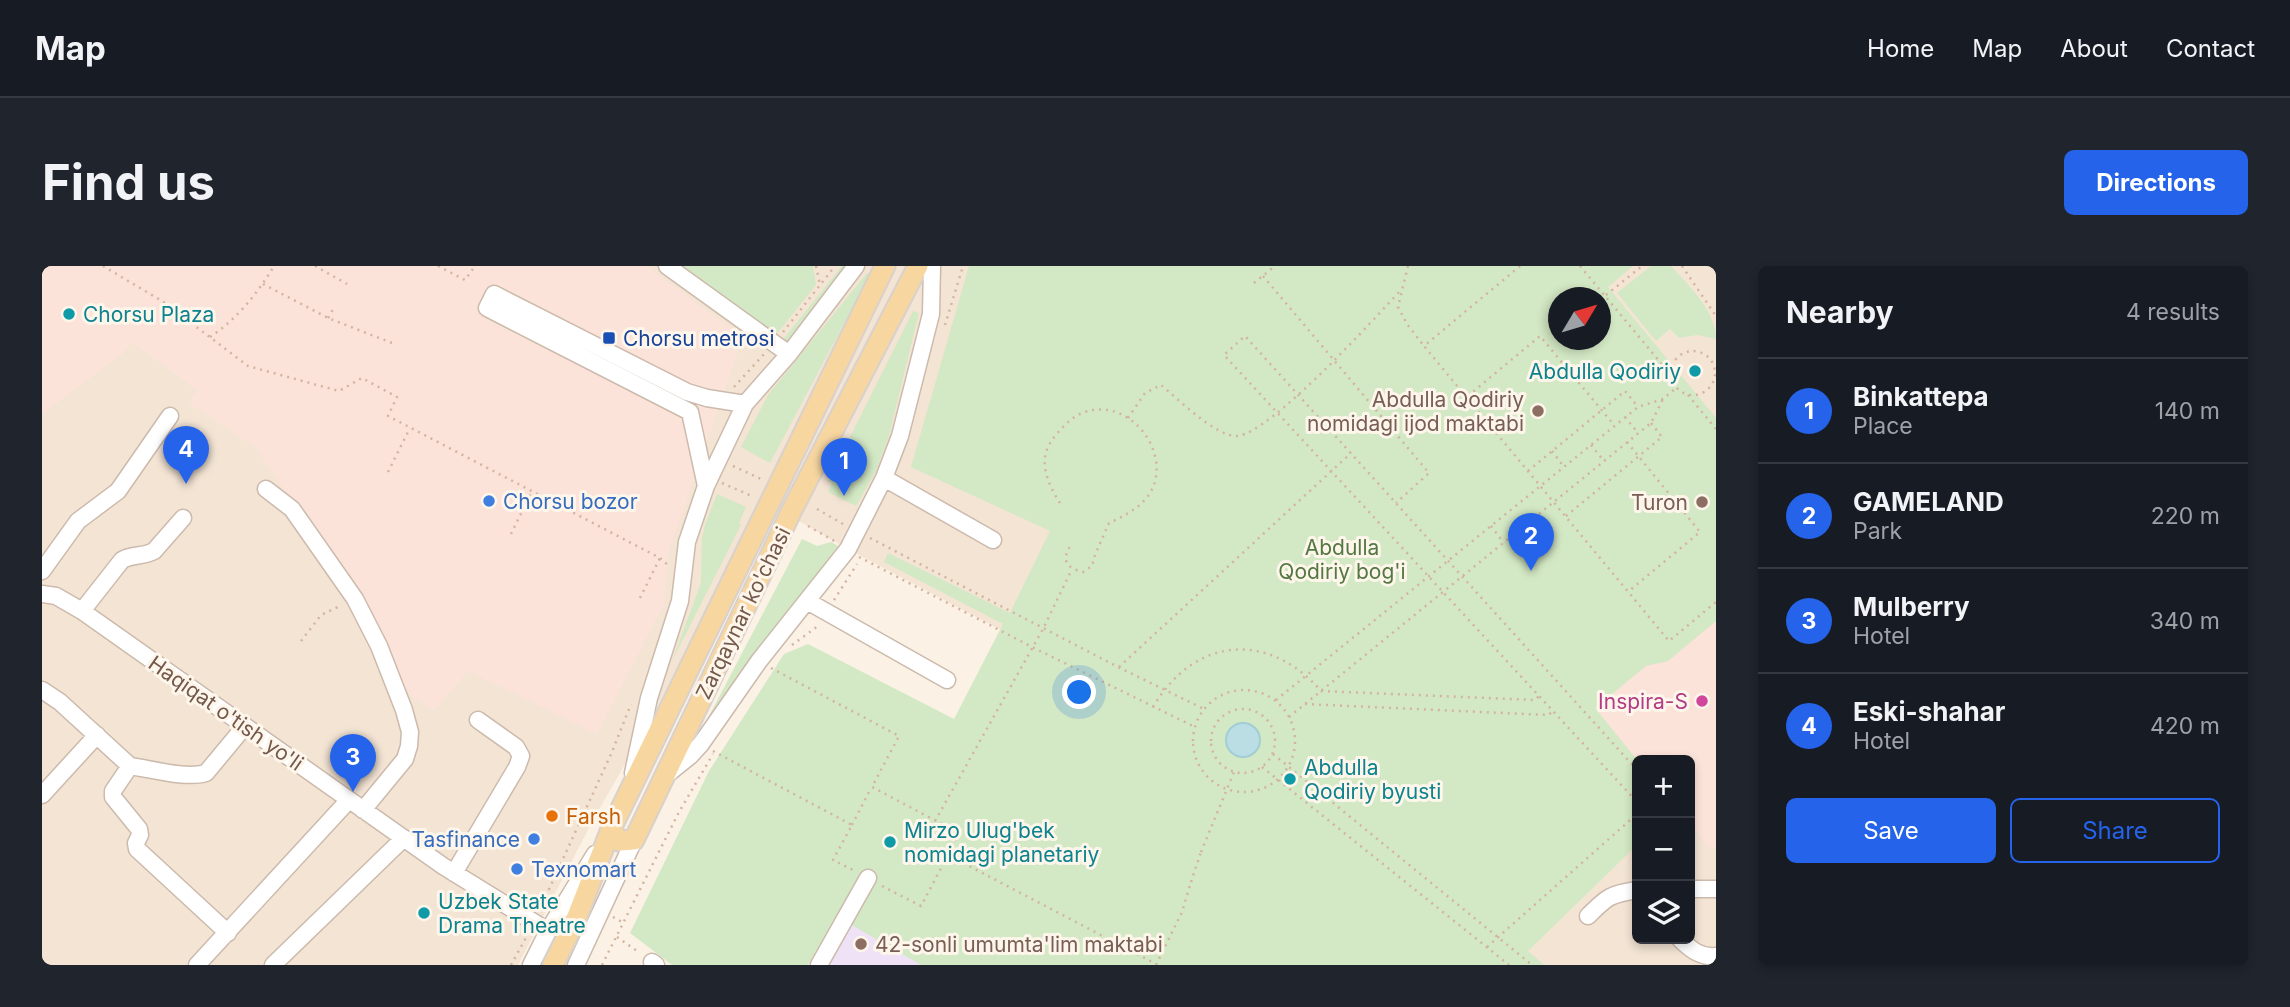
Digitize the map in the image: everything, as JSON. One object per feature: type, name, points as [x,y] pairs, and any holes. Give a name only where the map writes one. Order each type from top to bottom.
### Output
[{"type":"main road","name":"Zarqaynar ko'chasi","points":[[553,965],[576,919],[611,829],[884,266]]},
{"type":"main road","name":"Zarqaynar ko'chasi","points":[[634,840],[793,508],[918,266]]},
{"type":"main road","points":[[611,829],[620,841],[634,840]]},
{"type":"street","points":[[667,266],[789,354]]},
{"type":"street","points":[[629,791],[649,698],[680,601],[687,542],[708,482],[745,404],[789,354],[856,266]]},
{"type":"street","points":[[665,776],[690,756],[708,748],[807,601],[848,549],[884,478],[900,436],[931,314],[932,266]]},
{"type":"street","points":[[708,482],[690,412],[680,398],[494,293],[487,307],[680,398],[707,398],[745,404]]},
{"type":"street","points":[[42,571],[78,521],[118,491],[170,416]]},
{"type":"street","points":[[884,478],[993,540]]},
{"type":"street","points":[[266,489],[292,509],[355,599],[379,646],[410,732],[410,746],[404,760],[363,810]]},
{"type":"street","points":[[82,611],[122,560],[154,551],[183,518]]},
{"type":"street","name":"Haqiqat o'tish yo'li","points":[[42,593],[56,596],[82,611],[348,801],[454,873],[541,927]]},
{"type":"street","points":[[807,601],[947,680]]},
{"type":"street","points":[[42,690],[61,702],[130,766],[176,773],[206,773],[245,726]]},
{"type":"street","points":[[454,873],[521,756],[516,747],[478,720]]},
{"type":"street","points":[[42,795],[97,735]]},
{"type":"street","points":[[130,766],[113,791],[113,797],[139,829],[137,849],[228,933]]},
{"type":"street","points":[[197,965],[348,801]]},
{"type":"street","points":[[531,965],[541,927],[611,829]]},
{"type":"street","points":[[273,965],[404,838]]},
{"type":"street","name":"Zarqaynar ko'chasi","points":[[576,965],[634,840]]},
{"type":"street","points":[[820,965],[868,878]]},
{"type":"street","points":[[1695,889],[1716,889]]},
{"type":"street","points":[[1588,916],[1615,893],[1632,891]]},
{"type":"street","points":[[1686,944],[1697,953],[1716,956]]},
{"type":"path","points":[[103,266],[162,301],[247,366],[339,391],[362,378],[397,397],[388,416],[660,558],[672,570]]},
{"type":"path","points":[[210,337],[230,324],[263,285],[274,266]]},
{"type":"path","points":[[315,266],[347,284]]},
{"type":"path","points":[[438,266],[465,280],[475,266]]},
{"type":"path","points":[[816,266],[820,285]]},
{"type":"path","points":[[1254,283],[1275,266]]},
{"type":"path","points":[[1408,266],[1398,307],[1407,324],[1669,641],[1716,602]]},
{"type":"path","points":[[1424,346],[1520,266]]},
{"type":"path","points":[[1580,266],[1598,287]]},
{"type":"path","points":[[1611,291],[1642,266]]},
{"type":"path","points":[[1682,266],[1716,316]]},
{"type":"path","points":[[1263,276],[1429,472],[1396,503]]},
{"type":"path","points":[[263,285],[328,318],[393,343]]},
{"type":"path","points":[[1128,418],[1144,393],[1161,385],[1221,432],[1235,436],[1254,430],[1298,395],[1401,289]]},
{"type":"path","points":[[1611,303],[1670,374],[1676,388],[1688,395],[1716,429]]},
{"type":"path","points":[[328,318],[335,306]]},
{"type":"path","points":[[1632,764],[1245,336],[1224,355],[1632,797]]},
{"type":"path","points":[[1467,397],[1540,336],[1614,425]]},
{"type":"path","points":[[1670,374],[1674,361],[1684,353],[1698,351],[1709,358],[1715,371],[1712,384],[1702,394],[1688,395]]},
{"type":"path","points":[[1709,358],[1716,353]]},
{"type":"path","points":[[1276,700],[1614,425],[1638,407],[1663,399],[1676,388]]},
{"type":"path","points":[[1528,471],[1625,391],[1638,407]]},
{"type":"path","points":[[1289,717],[1651,423],[1663,399]]},
{"type":"path","points":[[1060,503],[1045,476],[1045,455],[1052,439],[1067,423],[1086,412],[1105,409],[1128,418],[1142,428],[1154,450],[1156,474],[1149,495],[1131,512],[1109,523],[1094,555],[1092,566],[1083,572],[1072,569],[1066,562],[1066,553],[1071,545]]},
{"type":"path","points":[[1625,417],[1638,433]]},
{"type":"path","points":[[1566,516],[1662,437],[1651,423]]},
{"type":"path","points":[[388,472],[410,428]]},
{"type":"path","points":[[1627,442],[1700,532],[1629,590],[1630,592]]},
{"type":"path","points":[[1591,445],[1604,461]]},
{"type":"path","points":[[1552,451],[1564,467]]},
{"type":"path","points":[[1118,667],[1351,453]]},
{"type":"path","points":[[719,460],[761,480]]},
{"type":"path","points":[[708,482],[754,497]]},
{"type":"path","points":[[511,534],[532,491]]},
{"type":"path","points":[[817,509],[1043,629],[1204,709]]},
{"type":"path","points":[[808,526],[881,570],[1032,648],[1195,727]]},
{"type":"path","points":[[1491,526],[1504,543]]},
{"type":"path","points":[[640,598],[660,558]]},
{"type":"path","points":[[935,821],[1043,629],[1072,569]]},
{"type":"path","points":[[301,641],[321,615],[355,599]]},
{"type":"path","points":[[789,647],[821,624],[827,610]]},
{"type":"path","points":[[1153,707],[1164,689],[1191,664],[1211,655],[1240,650],[1283,659],[1307,675],[1321,691],[1535,700],[1539,696]]},
{"type":"path","points":[[765,665],[776,661]]},
{"type":"path","points":[[765,665],[899,736],[833,860],[921,906],[959,834],[872,787]]},
{"type":"path","points":[[1239,690],[1259,692],[1276,700],[1289,717],[1295,747],[1288,766],[1278,779],[1254,791],[1228,789],[1211,780],[1199,765],[1193,746],[1195,727],[1204,709],[1219,696],[1239,690]]},
{"type":"path","points":[[511,965],[541,927],[632,703]]},
{"type":"path","points":[[1305,704],[1548,715],[1553,711]]},
{"type":"path","points":[[1233,709],[1250,709],[1265,716],[1274,730],[1275,746],[1273,754],[1262,767],[1249,773],[1234,772],[1220,764],[1210,741],[1214,725],[1219,718],[1233,709]]},
{"type":"path","points":[[602,965],[680,812],[708,748],[852,825]]},
{"type":"path","points":[[1273,754],[1532,965]]},
{"type":"path","points":[[1262,767],[1509,965]]},
{"type":"path","points":[[948,855],[1157,965],[1182,912],[1201,852],[1234,772]]},
{"type":"path","points":[[1487,947],[1632,818]]},
{"type":"path","points":[[617,937],[654,963]]},
{"type":"shaded area","points":[[42,266],[1716,266],[1716,965],[1510,965],[1033,647],[762,500],[654,713],[592,822],[518,965],[42,965]]},
{"type":"shaded area","name":"Chorsu bozor","points":[[42,266],[646,266],[743,337],[668,554],[664,604],[597,734],[468,671],[434,711],[409,694],[361,601],[255,447],[189,403],[197,390],[131,342],[122,354],[42,414]]},
{"type":"shaded area","points":[[1716,621],[1716,847],[1709,848],[1695,830],[1695,755],[1633,755],[1595,708],[1646,666],[1668,661]]},
{"type":"shaded area","name":"42-sonli umumta'lim maktabi","points":[[847,922],[922,965],[826,965]]},
{"type":"green space","points":[[675,266],[813,266],[816,285],[775,336]]},
{"type":"green space","points":[[842,266],[849,266],[786,345],[781,342]]},
{"type":"green space","name":"Abdulla Qodiriy bog'i","points":[[969,266],[1633,266],[1608,287],[1548,287],[1548,350],[1611,350],[1611,291],[1716,418],[1716,621],[1668,661],[1646,666],[1595,708],[1633,755],[1632,850],[1528,951],[1544,965],[921,965],[836,916],[808,965],[672,965],[630,933],[709,771],[784,654],[808,644],[954,719],[1003,624],[884,562],[888,553],[1010,613],[1050,531],[911,467]]},
{"type":"green space","points":[[1651,266],[1671,266],[1686,282],[1707,309],[1716,339],[1697,335],[1679,338],[1670,329],[1656,341],[1617,293]]},
{"type":"green space","points":[[867,273],[870,275],[770,463],[741,447],[768,395]]},
{"type":"green space","points":[[913,311],[919,313],[889,436],[876,471],[856,506],[828,492],[832,483],[828,481]]},
{"type":"green space","points":[[717,494],[746,507],[739,523],[741,525],[672,661],[701,583],[702,538]]},
{"type":"green space","points":[[802,539],[817,546],[831,542],[838,546],[708,718]]},
{"type":"water","points":[[1243,723],[1255,728],[1260,740],[1255,752],[1243,757],[1231,752],[1226,740],[1231,728]]},
{"type":"place","name":"Chorsu Plaza","points":[[69,314]]},
{"type":"place","name":"Chorsu metrosi","points":[[609,338]]},
{"type":"place","name":"Abdulla Qodiriy","points":[[1695,371]]},
{"type":"place","name":"Abdulla Qodiriy nomidagi ijod maktabi","points":[[1538,411]]},
{"type":"place","name":"Eski-shahar","points":[[186,484]]},
{"type":"place","name":"Binkattepa","points":[[844,496]]},
{"type":"place","name":"Chorsu bozor","points":[[489,501]]},
{"type":"place","name":"Turon","points":[[1702,502]]},
{"type":"place","name":"GAMELAND","points":[[1531,571]]},
{"type":"place","name":"Inspira-S","points":[[1702,701]]},
{"type":"place","name":"Abdulla Qodiriy byusti","points":[[1290,779]]},
{"type":"place","name":"Mulberry","points":[[353,792]]},
{"type":"place","name":"Farsh","points":[[552,816]]},
{"type":"place","name":"Tasfinance","points":[[534,839]]},
{"type":"place","name":"Mirzo Ulug'bek nomidagi planetariy","points":[[890,842]]},
{"type":"place","name":"Texnomart","points":[[517,869]]},
{"type":"place","name":"Uzbek State Drama Theatre","points":[[424,913]]},
{"type":"place","name":"42-sonli umumta'lim maktabi","points":[[861,944]]}]
